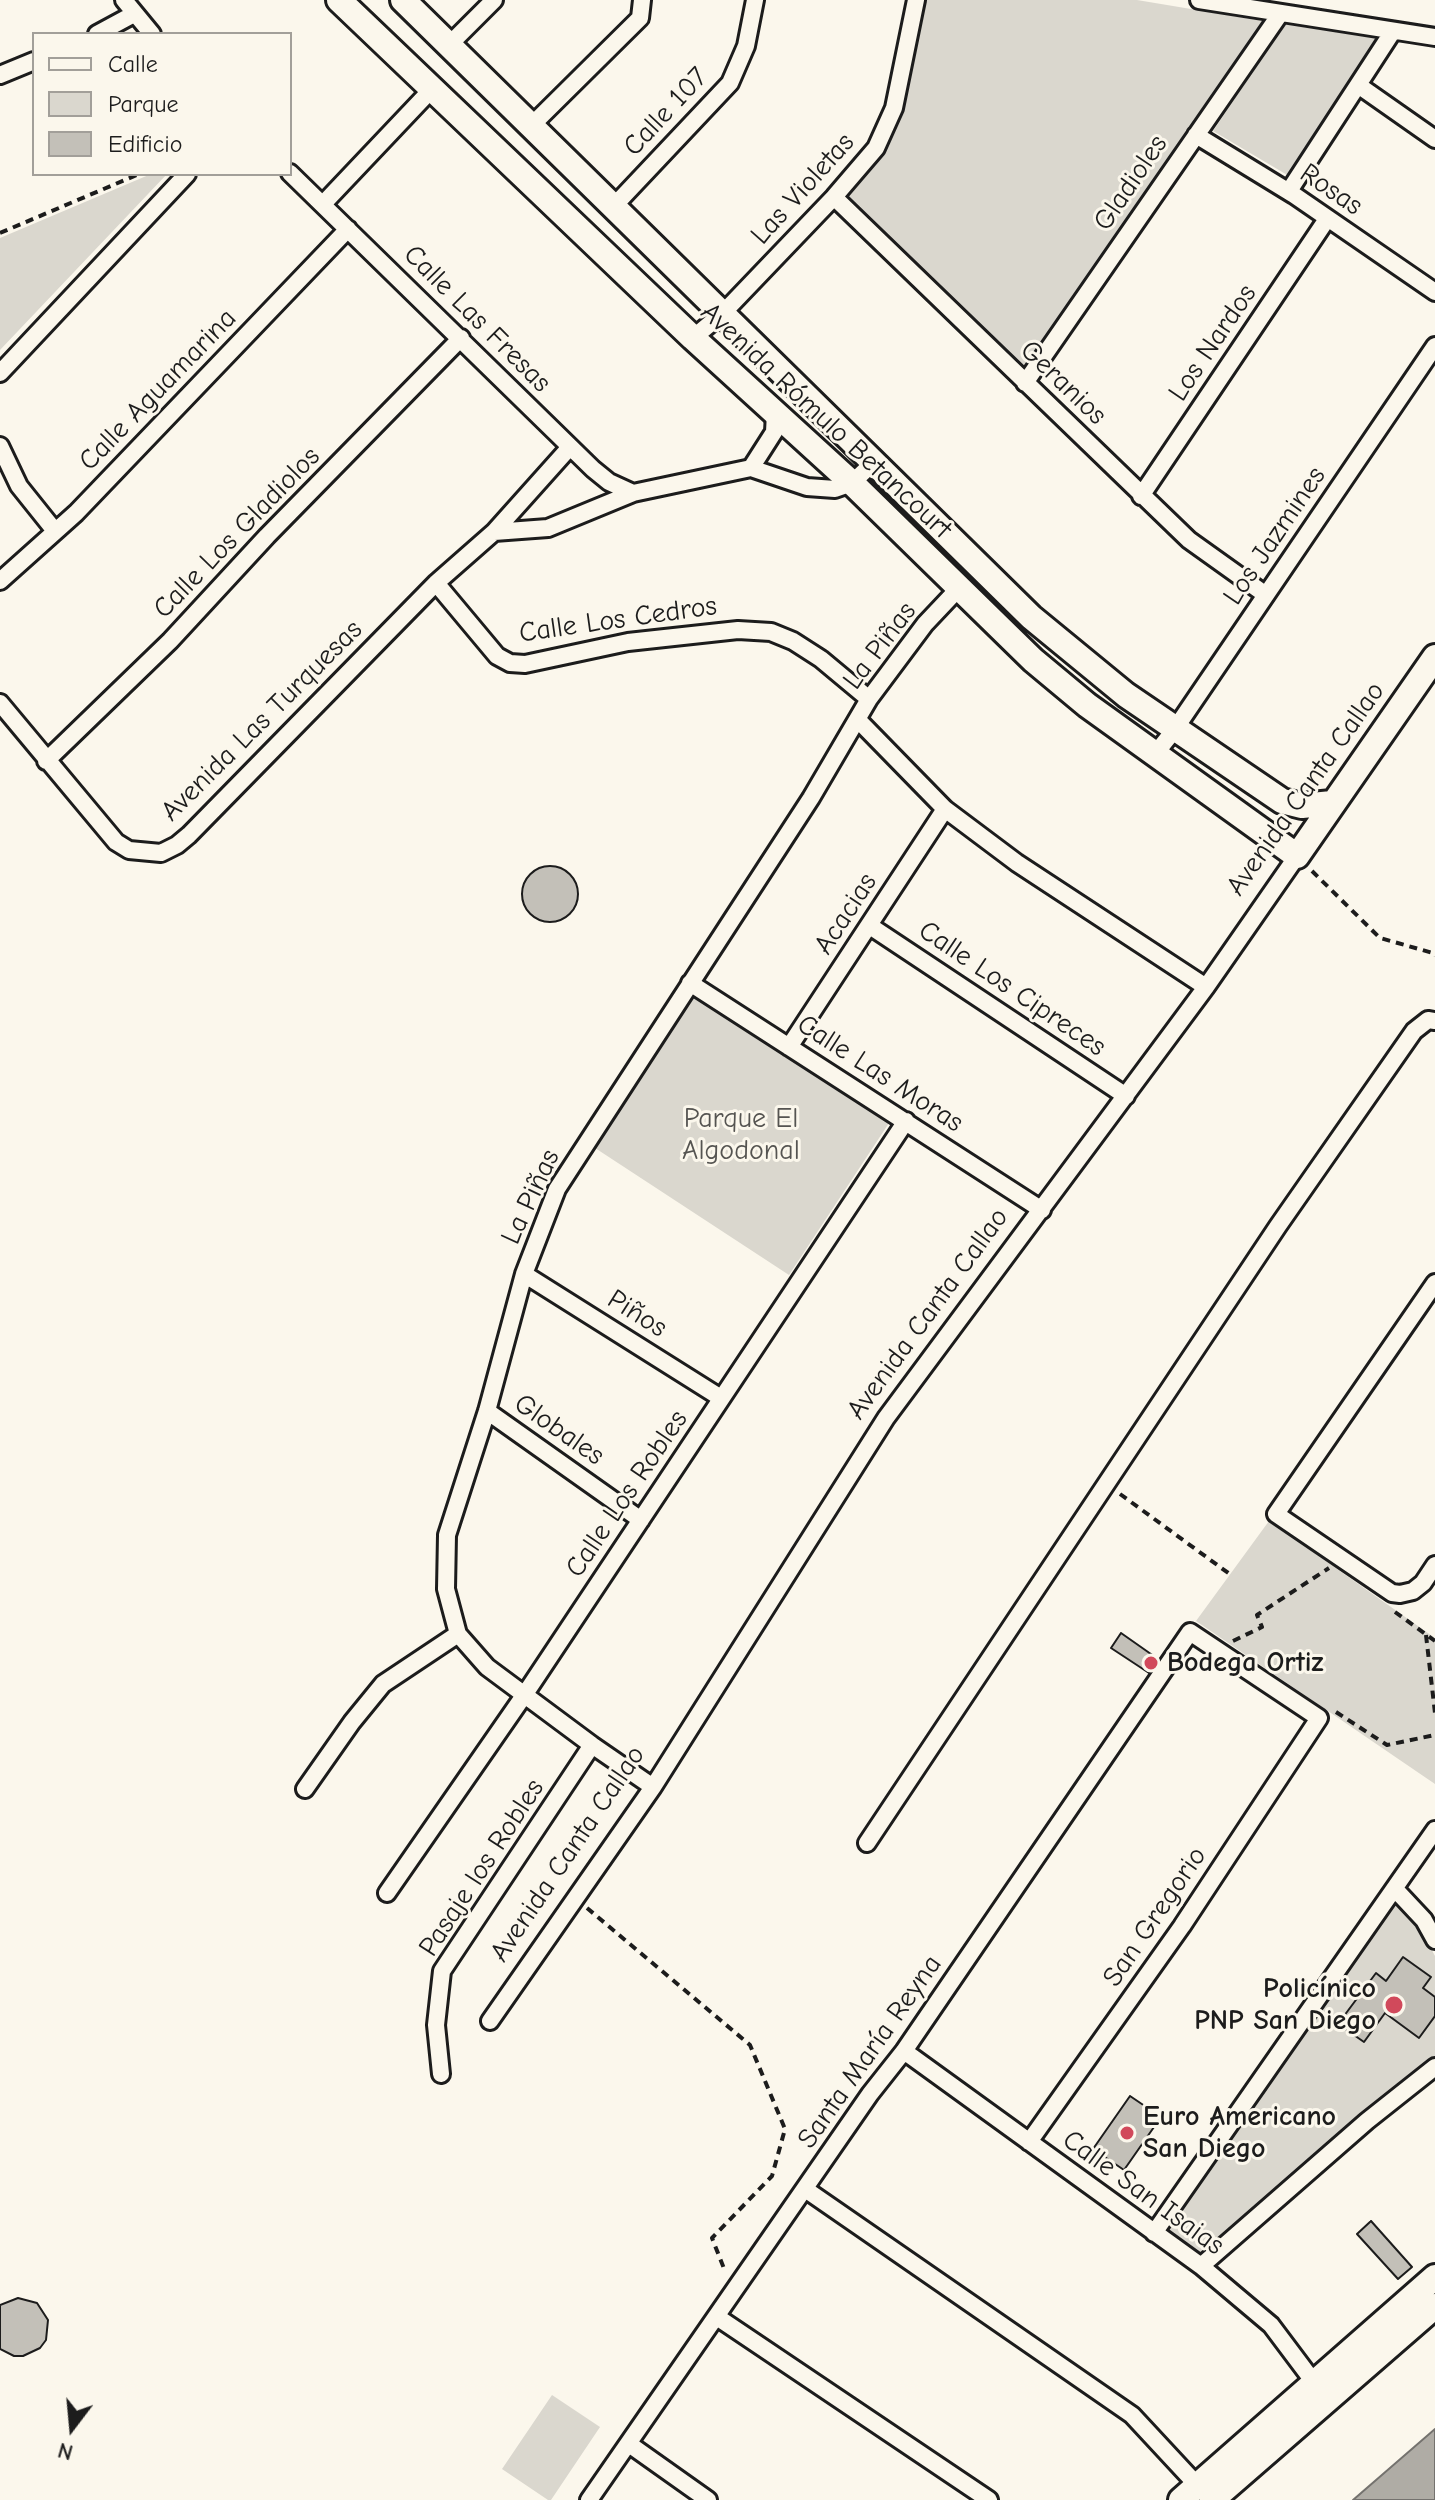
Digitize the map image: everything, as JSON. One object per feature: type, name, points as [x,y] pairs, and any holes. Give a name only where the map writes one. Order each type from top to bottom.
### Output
[{"type":"street","points":[[124,0],[150,32]]},
{"type":"street","name":"Avenida Rómulo Betancourt","points":[[339,0],[693,338],[852,483],[1033,660],[1087,705],[1297,856]]},
{"type":"street","name":"Avenida Rómulo Betancourt","points":[[403,0],[1031,617],[1126,695],[1282,801],[1302,806],[1332,803]]},
{"type":"street","points":[[449,45],[494,0]]},
{"type":"street","points":[[532,125],[640,18],[642,0]]},
{"type":"street","name":"Calle 107","points":[[614,206],[730,83],[746,46],[755,0]]},
{"type":"street","name":"Las Violetas","points":[[693,338],[723,313],[834,197],[876,148],[894,108],[916,0]]},
{"type":"street","points":[[1199,0],[1435,37]]},
{"type":"street","points":[[101,32],[134,14]]},
{"type":"street","name":"Gladioles","points":[[1025,383],[1280,14]]},
{"type":"street","points":[[1289,191],[1393,31]]},
{"type":"street","points":[[0,75],[32,62]]},
{"type":"street","points":[[1358,85],[1435,139]]},
{"type":"street","points":[[323,204],[431,90]]},
{"type":"street","name":"Rosas","points":[[1196,135],[1289,191],[1435,292]]},
{"type":"street","name":"Calle Las Fresas","points":[[292,175],[570,447],[609,482],[633,493]]},
{"type":"street","points":[[0,373],[185,176]]},
{"type":"street","name":"Geranios","points":[[834,197],[1141,496],[1189,540],[1266,595]]},
{"type":"street","name":"Los Nardos","points":[[1141,496],[1327,219]]},
{"type":"street","name":"Calle Aguamarina","points":[[0,581],[76,513],[348,229]]},
{"type":"street","name":"Calle Los Gladiolos","points":[[46,761],[159,652],[267,536],[461,338]]},
{"type":"street","name":"Los Jazmines","points":[[1156,753],[1435,346]]},
{"type":"street","points":[[751,468],[774,432],[775,413]]},
{"type":"street","points":[[0,446],[19,486],[55,531]]},
{"type":"street","name":"Avenida Las Turquesas","points":[[0,703],[116,842],[129,850],[161,853],[189,835],[436,583],[494,532],[570,447]]},
{"type":"street","points":[[494,532],[548,528],[633,493],[751,468],[807,487],[835,489],[852,483],[874,462]]},
{"type":"street","name":"Calle Los Cedros","points":[[436,583],[497,656],[510,663],[525,664],[628,642],[738,630],[771,632],[793,641],[821,659],[869,699]]},
{"type":"street","name":"La Piñas","points":[[653,1787],[487,1667],[458,1634],[446,1589],[447,1535],[487,1411],[524,1274],[557,1189],[811,798],[859,721],[869,699],[925,624],[959,588]]},
{"type":"street","name":"Avenida Canta Callao","points":[[490,2021],[653,1787],[886,1418],[1206,987],[1435,657]]},
{"type":"street","points":[[859,721],[945,809],[1017,863],[1206,987]]},
{"type":"street","name":"Acacias","points":[[789,1047],[945,809]]},
{"type":"street","name":"Calle Los Cipreces","points":[[870,926],[1126,1096]]},
{"type":"street","name":"Calle Las Moras","points":[[690,983],[1042,1210]]},
{"type":"street","points":[[867,1843],[1278,1226],[1414,1031],[1428,1020],[1435,1021]]},
{"type":"street","name":"Calle Los Robles","points":[[387,1893],[525,1694],[906,1121]]},
{"type":"street","name":"Piños","points":[[524,1274],[721,1398]]},
{"type":"street","points":[[1435,1283],[1276,1514],[1392,1593],[1413,1591],[1423,1583],[1435,1565]]},
{"type":"street","name":"Globales","points":[[487,1411],[641,1520]]},
{"type":"street","name":"Santa María Reyna","points":[[589,2500],[870,2094],[904,2051],[1190,1632],[1216,1649]]},
{"type":"street","points":[[305,1789],[383,1684],[458,1634]]},
{"type":"street","points":[[1216,1649],[1323,1712]]},
{"type":"street","name":"San Gregorio","points":[[1029,2142],[1182,1926],[1323,1712]]},
{"type":"street","name":"Pasaje los Robles","points":[[441,2074],[436,2025],[442,1971],[592,1745]]},
{"type":"street","points":[[1154,2233],[1435,1830]]},
{"type":"street","points":[[1395,1889],[1424,1920],[1435,1940]]},
{"type":"street","name":"Calle San Isaias","points":[[904,2051],[1201,2266],[1271,2325],[1321,2392]]},
{"type":"street","points":[[1201,2266],[1367,2121],[1435,2067]]},
{"type":"street","points":[[805,2189],[1132,2415],[1196,2495],[1321,2392],[1435,2306]]},
{"type":"street","points":[[1321,2392],[1435,2277]]},
{"type":"street","points":[[717,2317],[989,2500]]},
{"type":"street","points":[[629,2444],[708,2500]]},
{"type":"path","points":[[0,233],[134,176]]},
{"type":"path","points":[[1297,856],[1380,938],[1435,956]]},
{"type":"path","points":[[1105,1483],[1231,1575]]},
{"type":"path","points":[[1216,1649],[1262,1627],[1257,1615],[1330,1567]]},
{"type":"path","points":[[1426,1635],[1435,1711]]},
{"type":"path","points":[[1323,1712],[1387,1745],[1435,1735]]},
{"type":"path","points":[[576,1898],[750,2045],[785,2129],[772,2176],[712,2238],[734,2292]]},
{"type":"green space","points":[[922,0],[1137,0],[1263,21],[1025,369],[847,196],[887,149],[904,109]]},
{"type":"green space","points":[[1285,24],[1380,39],[1289,176],[1213,131]]},
{"type":"green space","points":[[146,176],[165,176],[0,350],[0,238]]},
{"type":"green space","name":"Parque El Algodonal","points":[[692,994],[889,1123],[789,1275],[592,1146]]},
{"type":"green space","points":[[1269,1521],[1435,1638],[1435,1784],[1196,1621]]},
{"type":"green space","points":[[1396,1899],[1419,1926],[1435,1956],[1435,2059],[1201,2259],[1163,2231]]},
{"type":"green space","points":[[552,2395],[600,2427],[551,2500],[548,2500],[502,2469]]},
{"type":"shaded area","points":[[1435,2429],[1435,2500],[1353,2500]]},
{"type":"building","points":[[550,866],[570,874],[578,894],[570,914],[550,922],[530,914],[522,894],[530,874]]},
{"type":"building","points":[[1121,1633],[1158,1659],[1149,1673],[1111,1648]]},
{"type":"building","name":"Policínico PNP San Diego","points":[[1403,1957],[1431,1977],[1423,1988],[1435,1997],[1435,2016],[1419,2038],[1385,2013],[1364,2042],[1338,2024],[1376,1973],[1386,1981]]},
{"type":"building","name":"Euro Americano San Diego","points":[[1130,2096],[1161,2117],[1124,2170],[1093,2149]]},
{"type":"building","points":[[1371,2221],[1412,2267],[1398,2279],[1357,2234]]},
{"type":"building","points":[[18,2298],[37,2303],[48,2320],[46,2340],[40,2348],[23,2356],[14,2356],[0,2349],[0,2305]]},
{"type":"place","name":"Bodega Ortiz","points":[[1151,1663]]},
{"type":"place","name":"Policínico PNP San Diego","points":[[1394,2005]]},
{"type":"place","name":"Euro Americano San Diego","points":[[1127,2133]]}]
